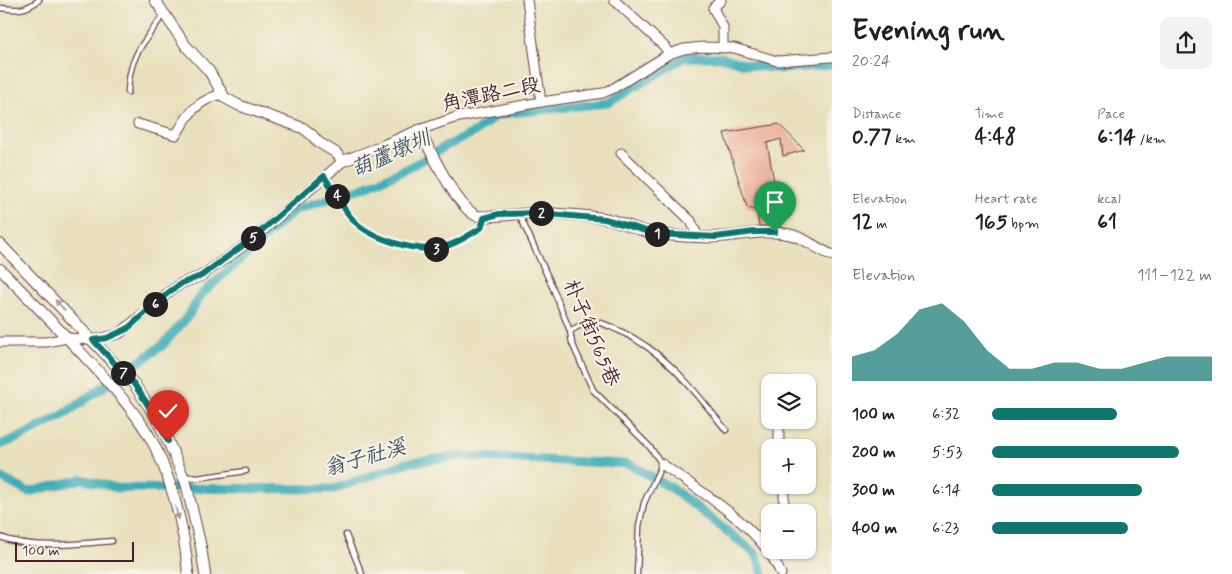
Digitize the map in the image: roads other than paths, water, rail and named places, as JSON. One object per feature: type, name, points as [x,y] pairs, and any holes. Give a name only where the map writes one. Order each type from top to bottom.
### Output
[{"type":"street","points":[[155,0],[186,46],[209,71],[222,94],[238,105],[303,128],[318,142],[336,153],[343,161]]},
{"type":"street","points":[[526,0],[541,102]]},
{"type":"street","points":[[614,0],[664,46],[669,54]]},
{"type":"street","points":[[721,0],[713,8],[722,27],[722,48]]},
{"type":"street","name":"角潭路二段","points":[[0,342],[46,342],[68,338],[93,340],[107,338],[127,329],[169,292],[182,283],[201,276],[253,238],[343,161],[454,118],[595,94],[608,90],[675,50],[693,47],[742,50],[777,61],[832,57]]},
{"type":"street","points":[[138,124],[176,135],[189,113],[211,97],[222,94]]},
{"type":"street","points":[[419,130],[447,182],[476,216],[484,218],[499,214],[538,213],[605,219],[656,234],[716,237],[754,232],[775,232],[804,239],[817,249],[832,255]]},
{"type":"street","points":[[621,153],[691,221],[698,236]]},
{"type":"street","points":[[0,244],[133,383],[156,417],[184,479],[206,574]]},
{"type":"street","points":[[0,269],[96,368],[120,396],[148,435],[156,449],[168,480],[185,545],[188,573]]},
{"type":"street","name":"朴子街565巷","points":[[661,466],[727,512],[760,541],[774,559],[781,574]]},
{"type":"lane","points":[[0,8],[16,10],[30,7],[39,0]]},
{"type":"lane","points":[[128,92],[128,77],[135,55],[165,13]]},
{"type":"lane","points":[[324,176],[356,222],[374,236],[389,242],[428,249],[444,247],[481,228],[484,218]]},
{"type":"lane","name":"朴子街565巷","points":[[519,214],[552,286],[570,331],[572,343],[592,390],[649,446],[661,466]]},
{"type":"lane","points":[[570,331],[588,321],[601,322],[628,335],[652,350],[684,378],[726,430]]},
{"type":"lane","points":[[637,574],[639,526],[644,503],[661,466]]},
{"type":"lane","points":[[184,479],[246,471]]},
{"type":"lane","points":[[346,535],[362,574]]},
{"type":"lane","points":[[0,537],[23,543],[66,545],[112,541]]},
{"type":"waterway","name":"葫蘆墩圳","points":[[0,445],[63,415],[163,345],[188,316],[202,294],[295,210],[365,187],[409,168],[446,146],[477,131],[494,117],[508,113],[608,103],[685,57],[720,57],[748,65],[780,69],[832,65]]},
{"type":"waterway","name":"翁子社溪","points":[[0,477],[28,492],[82,479],[117,488],[334,489],[406,463],[459,456],[629,464],[673,489],[756,554],[763,574]]}]
